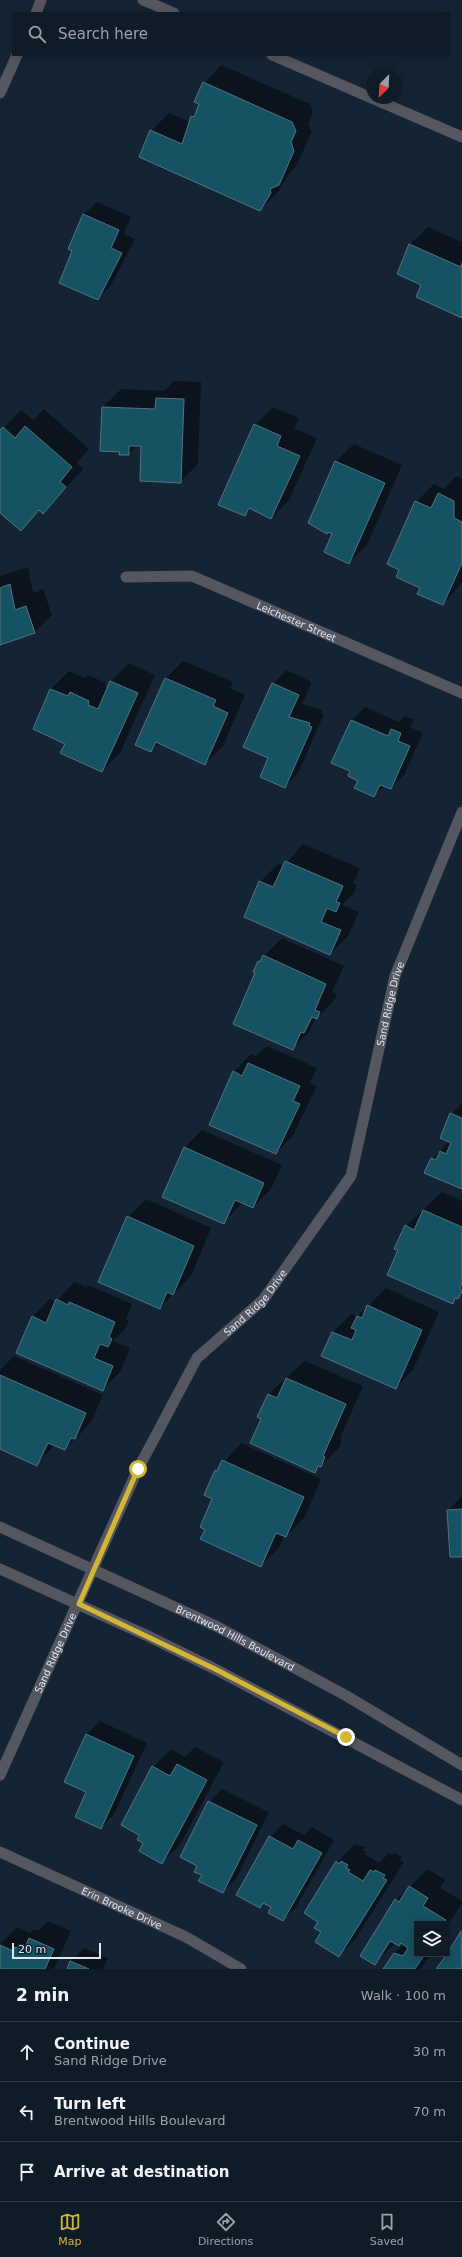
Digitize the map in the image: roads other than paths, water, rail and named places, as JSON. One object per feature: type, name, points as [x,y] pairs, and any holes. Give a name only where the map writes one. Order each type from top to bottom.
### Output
[{"type":"street","points":[[36,12],[41,0]]},
{"type":"street","points":[[143,0],[172,12]]},
{"type":"street","points":[[0,93],[17,56]]},
{"type":"street","points":[[274,56],[462,137]]},
{"type":"street","name":"Leichester Street","points":[[126,577],[192,576],[462,693]]},
{"type":"street","name":"Sand Ridge Drive","points":[[0,1775],[79,1604],[138,1469],[197,1358],[264,1300],[351,1176],[395,976],[462,812]]},
{"type":"street","name":"Brentwood Hills Boulevard","points":[[0,1527],[216,1626],[284,1661],[393,1722],[462,1765]]},
{"type":"street","points":[[0,1569],[148,1636],[276,1699],[462,1800]]},
{"type":"street","name":"Erin Brooke Drive","points":[[0,1852],[186,1937],[241,1969]]}]
